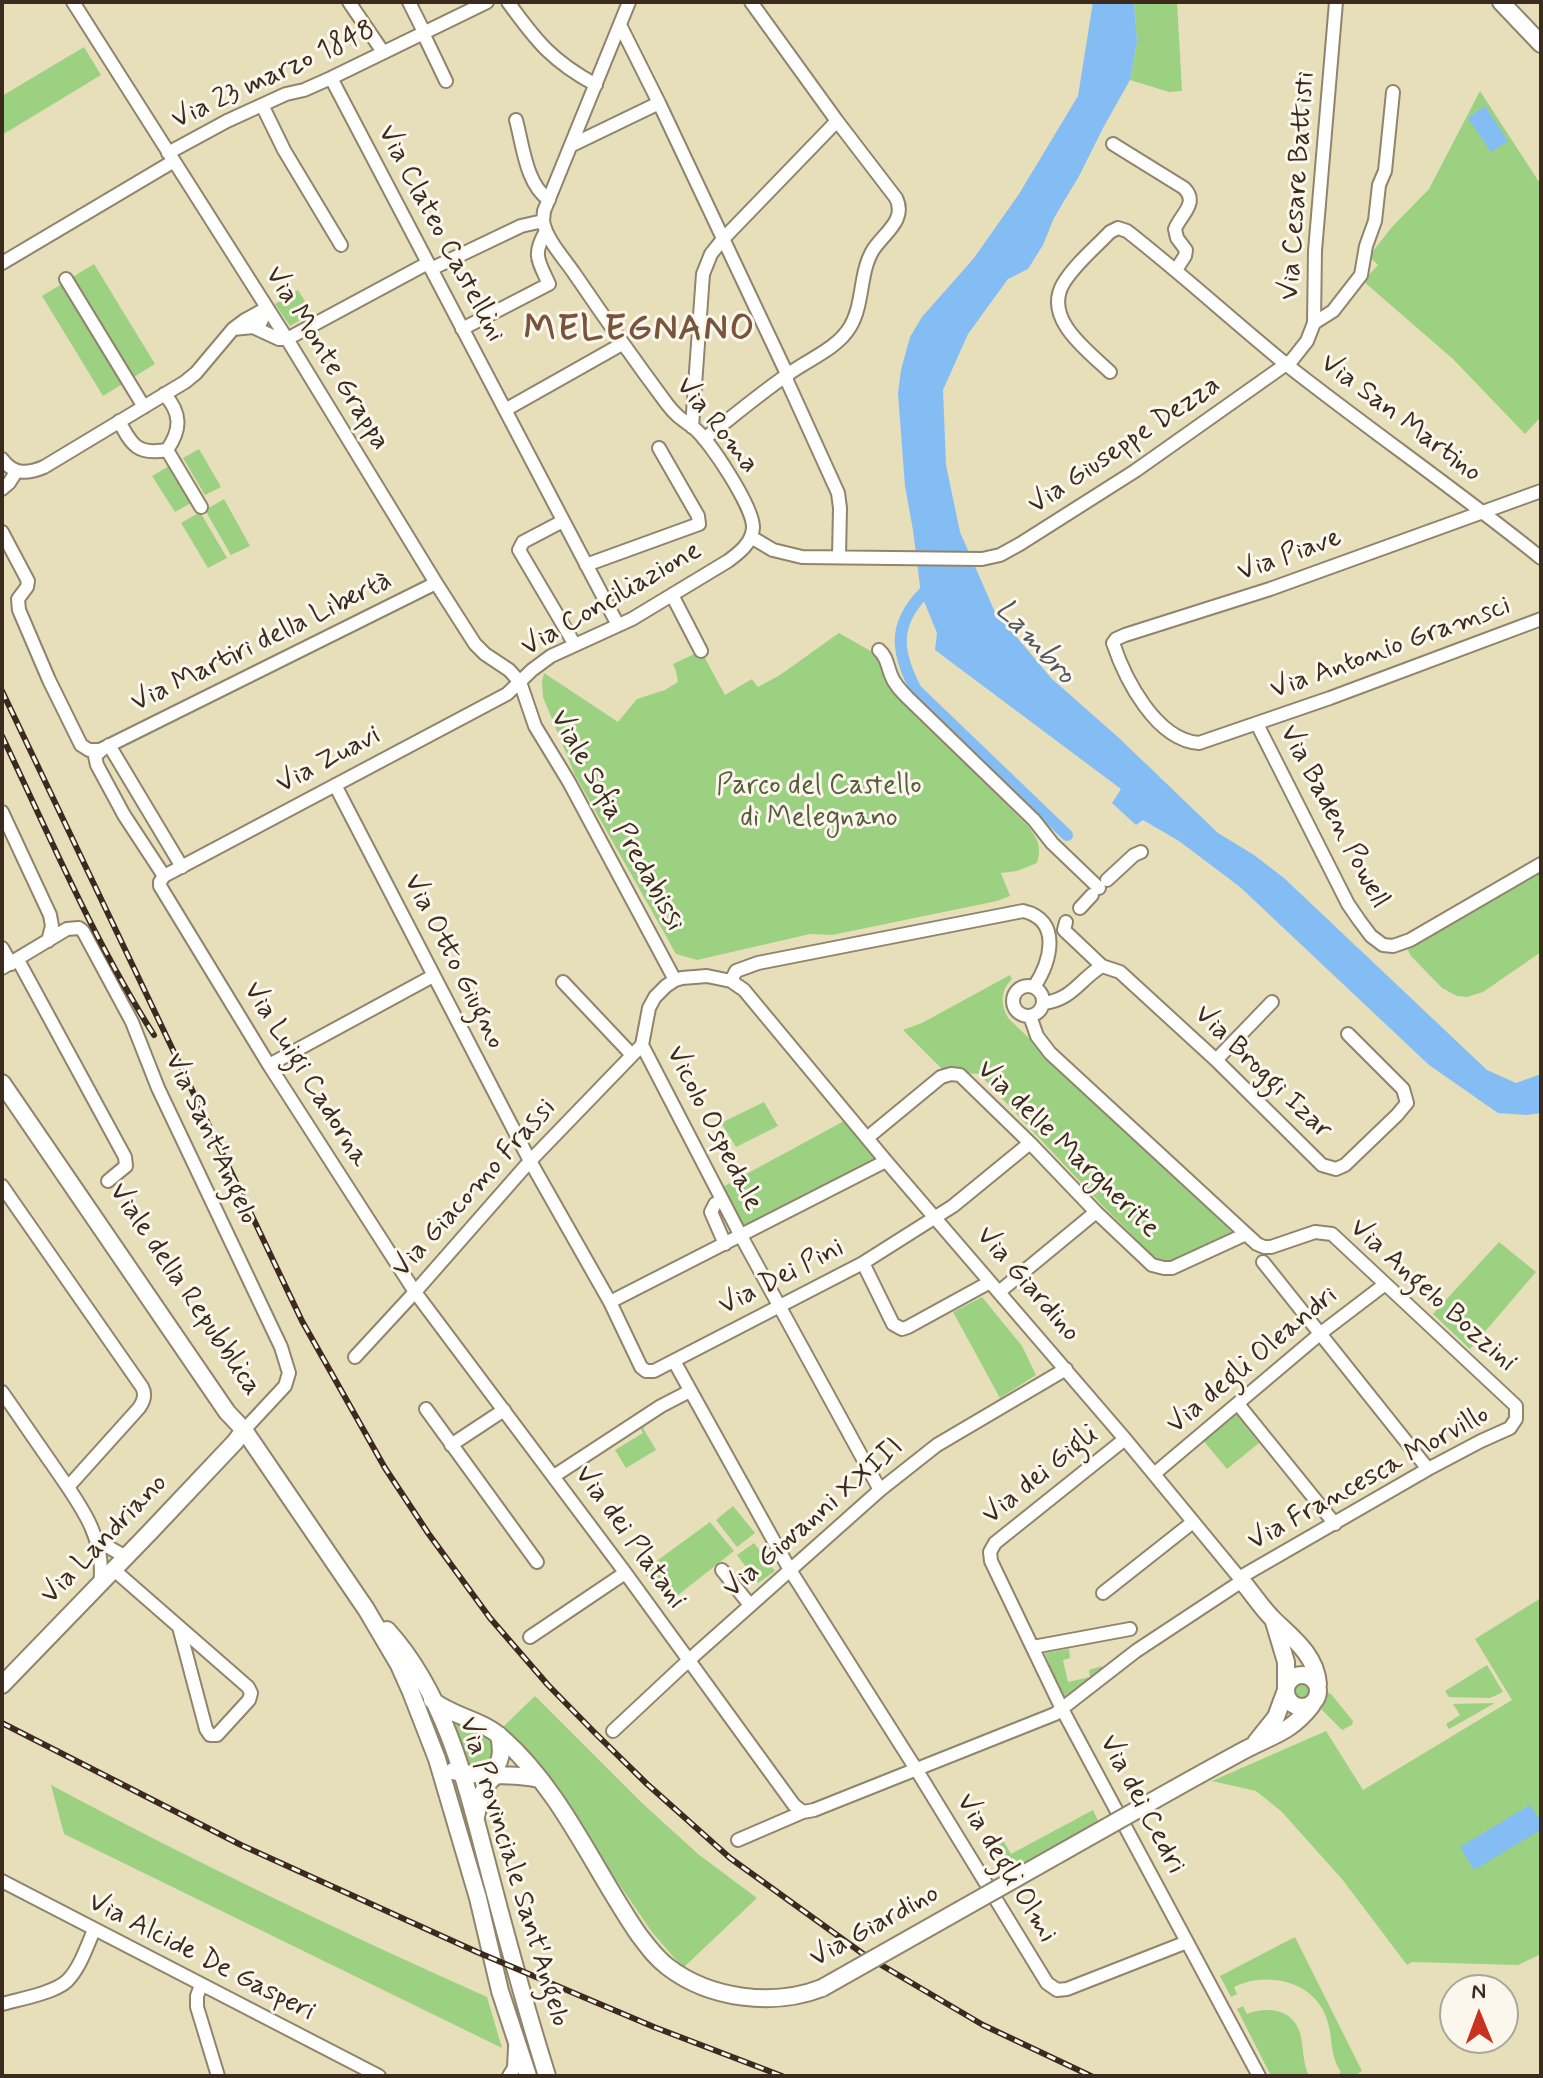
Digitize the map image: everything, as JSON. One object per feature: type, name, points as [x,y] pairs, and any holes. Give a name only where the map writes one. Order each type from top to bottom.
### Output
[{"type":"street","name":"Via Monte Grappa","points":[[73,2],[478,647],[520,682]]},
{"type":"street","points":[[349,2],[383,52]]},
{"type":"street","points":[[409,2],[446,81]]},
{"type":"street","name":"Via 23 marzo 1848","points":[[2,263],[213,128],[331,78],[487,2]]},
{"type":"street","points":[[508,2],[549,54],[570,71],[596,85]]},
{"type":"street","points":[[462,329],[549,284],[536,255],[549,200],[629,2]]},
{"type":"street","points":[[704,439],[849,330],[869,259],[899,218],[900,210],[896,198],[751,2]]},
{"type":"street","name":"Via Cesare Battisti","points":[[1287,364],[1307,341],[1314,323],[1315,251],[1336,2]]},
{"type":"street","points":[[1501,2],[1541,44]]},
{"type":"street","points":[[620,25],[787,374],[787,381],[838,493],[841,512],[839,557],[788,555],[751,537]]},
{"type":"street","name":"Via Clateo Castellini","points":[[331,78],[618,625]]},
{"type":"street","points":[[1314,323],[1340,304],[1359,279],[1375,221],[1379,185],[1385,171],[1393,92]]},
{"type":"street","points":[[572,145],[659,103]]},
{"type":"street","points":[[262,105],[288,159],[341,245]]},
{"type":"street","points":[[516,120],[531,176],[539,192],[549,200]]},
{"type":"street","points":[[692,427],[702,283],[708,258],[837,121]]},
{"type":"street","points":[[1113,144],[1184,188],[1190,195],[1191,203],[1175,229],[1177,238],[1186,250],[1176,270]]},
{"type":"street","points":[[253,327],[279,339],[287,339],[430,266],[521,226],[544,226]]},
{"type":"street","name":"Via Roma","points":[[544,226],[622,344],[674,412],[704,439],[729,475],[749,510],[753,524],[751,537]]},
{"type":"street","name":"Via San Martino","points":[[1110,372],[1068,330],[1060,314],[1059,295],[1068,277],[1110,232],[1118,228],[1127,231],[1176,270],[1287,364],[1541,558]]},
{"type":"street","points":[[66,279],[144,407]]},
{"type":"street","points":[[233,329],[260,324],[267,308]]},
{"type":"street","points":[[2,459],[16,472],[44,467],[192,376],[233,329],[267,308]]},
{"type":"street","points":[[505,410],[622,344]]},
{"type":"street","name":"Via Giuseppe Dezza","points":[[839,557],[985,559],[1000,555],[1135,471],[1287,364]]},
{"type":"street","points":[[164,394],[176,413],[178,424],[176,436],[167,450]]},
{"type":"street","points":[[119,421],[136,447],[143,451],[167,450]]},
{"type":"street","points":[[586,565],[699,524],[698,516],[659,448]]},
{"type":"street","points":[[167,450],[201,507]]},
{"type":"street","points":[[2,489],[16,472]]},
{"type":"street","name":"Via Piave","points":[[1113,643],[1125,635],[1270,589],[1541,491]]},
{"type":"street","points":[[563,521],[523,542],[519,550],[575,645]]},
{"type":"street","points":[[2,532],[28,581],[18,599],[19,610],[67,717],[84,748],[97,750],[109,745],[182,867]]},
{"type":"street","name":"Via Conciliazione","points":[[520,682],[546,659],[618,625],[728,561],[741,551],[751,537]]},
{"type":"street","name":"Via Martiri della Libertà","points":[[109,745],[436,583]]},
{"type":"street","points":[[672,595],[701,651]]},
{"type":"street","name":"Via Antonio Gramsci","points":[[1113,643],[1140,699],[1177,737],[1202,742],[1541,619]]},
{"type":"street","points":[[879,650],[884,654],[897,686],[908,698],[1099,888]]},
{"type":"street","name":"Via Zuavi","points":[[162,879],[503,696],[520,682]]},
{"type":"street","name":"Viale Sofia Predabissi","points":[[520,682],[535,726],[569,782],[675,980]]},
{"type":"street","name":"Via Baden Powell","points":[[1257,724],[1348,904],[1367,932],[1383,945],[1403,943],[1541,864]]},
{"type":"street","name":"Via Luigi Cadorna","points":[[109,745],[98,752],[96,762],[162,879],[162,890],[269,1065],[415,1292]]},
{"type":"street","name":"Via Otto Giugno","points":[[335,785],[530,1161],[610,1302],[641,1367],[646,1371]]},
{"type":"street","points":[[2,812],[50,915],[52,926],[52,938],[10,964]]},
{"type":"street","points":[[1080,908],[1134,855],[1141,852]]},
{"type":"street","points":[[642,1045],[649,1008],[655,997],[675,980],[703,976],[735,983],[736,971],[750,965],[1023,911],[1042,922],[1049,937],[1046,962],[1034,987]]},
{"type":"street","name":"Via Broggi Izar","points":[[1066,922],[1064,930],[1102,966],[1123,974],[1322,1165],[1336,1169],[1345,1165],[1407,1103],[1403,1089],[1348,1034]]},
{"type":"street","name":"Via Sant'Angelo","points":[[52,938],[69,928],[76,927],[83,931],[132,1022],[158,1088],[281,1347],[289,1368],[289,1378],[284,1388],[244,1430]]},
{"type":"street","points":[[2,948],[125,1157],[127,1163],[123,1170],[108,1181]]},
{"type":"street","points":[[1043,1003],[1065,997],[1102,966]]},
{"type":"street","points":[[269,1065],[433,976]]},
{"type":"street","points":[[563,982],[632,1055]]},
{"type":"street","name":"Via Giardino","points":[[735,983],[1066,1369],[1274,1620],[1294,1639],[1312,1661],[1318,1684]]},
{"type":"street","points":[[1034,987],[1041,994],[1043,1003],[1039,1012],[1025,1016],[1014,1007],[1014,997],[1020,989],[1034,987]]},
{"type":"street","points":[[1216,1060],[1272,1002]]},
{"type":"street","points":[[1030,1016],[1037,1036],[1050,1053],[1246,1234]]},
{"type":"street","name":"Via Giacomo Frassi","points":[[355,1357],[530,1161],[642,1045]]},
{"type":"street","name":"Vicolo Ospedale","points":[[642,1045],[741,1236],[880,1490]]},
{"type":"street","name":"Viale della Repubblica","points":[[2,1069],[237,1413],[244,1430]]},
{"type":"street","name":"Via delle Margherite","points":[[867,1138],[938,1079],[951,1074],[960,1075],[1150,1263],[1164,1268],[1174,1267],[1246,1234]]},
{"type":"street","name":"Viale della Repubblica","points":[[2,1083],[227,1412],[244,1430]]},
{"type":"street","name":"Via Dei Pini","points":[[646,1371],[654,1371],[863,1263],[953,1206],[1030,1143]]},
{"type":"street","points":[[610,1302],[886,1161]]},
{"type":"street","points":[[2,1186],[144,1393],[139,1408],[68,1487]]},
{"type":"street","points":[[722,1200],[715,1204],[711,1212],[725,1244]]},
{"type":"street","points":[[999,1292],[1096,1212]]},
{"type":"street","name":"Via Angelo Bozzini","points":[[1246,1234],[1257,1244],[1271,1247],[1312,1233],[1329,1233],[1512,1401],[1517,1416]]},
{"type":"street","points":[[1263,1262],[1428,1469]]},
{"type":"street","points":[[863,1263],[893,1324],[898,1328],[908,1327],[990,1282]]},
{"type":"street","name":"Via degli Oleandri","points":[[1154,1474],[1321,1333],[1384,1285]]},
{"type":"street","name":"Via dei Platani","points":[[415,1292],[554,1476],[794,1805],[803,1812]]},
{"type":"street","name":"Via degli Olmi","points":[[674,1361],[790,1570],[1044,1979],[1057,1990],[1067,1989],[1187,1942]]},
{"type":"street","name":"Via Giovanni XXIII","points":[[613,1731],[880,1490],[942,1442],[1066,1369]]},
{"type":"street","points":[[554,1476],[661,1406],[690,1391]]},
{"type":"street","points":[[2,1392],[85,1513],[101,1559],[100,1584]]},
{"type":"street","points":[[1238,1404],[1335,1524]]},
{"type":"street","points":[[426,1409],[537,1562]]},
{"type":"street","points":[[451,1445],[504,1410]]},
{"type":"street","name":"Via Francesca Morvillo","points":[[916,1769],[1055,1714],[1136,1651],[1241,1580],[1428,1469],[1510,1428],[1517,1416]]},
{"type":"street","name":"Via Landriano","points":[[2,1685],[244,1430]]},
{"type":"street","name":"Via Provinciale Sant'Angelo","points":[[244,1430],[366,1609],[408,1684],[437,1759],[478,1898],[500,1991],[528,2076]]},
{"type":"street","name":"Via dei Gigli","points":[[990,1552],[995,1543],[1125,1439]]},
{"type":"street","points":[[1103,1593],[1193,1522]]},
{"type":"street","points":[[96,1540],[126,1557]]},
{"type":"street","name":"Via dei Cedri","points":[[990,1552],[992,1564],[1062,1709],[1259,2076]]},
{"type":"street","points":[[114,1570],[246,1685],[250,1690],[248,1703],[217,1735],[207,1732],[179,1627]]},
{"type":"street","points":[[722,1570],[750,1605]]},
{"type":"street","points":[[530,1637],[625,1573]]},
{"type":"street","name":"Via Provinciale Sant'Angelo","points":[[366,1609],[407,1653],[446,1730],[475,1819],[547,2076]]},
{"type":"street","name":"Via Giardino","points":[[1252,1746],[1276,1717],[1286,1688],[1286,1662],[1274,1620]]},
{"type":"street","points":[[1033,1647],[1130,1629]]},
{"type":"street","points":[[1300,1674],[1310,1676],[1318,1684],[1312,1705],[1302,1707],[1292,1704],[1286,1695],[1291,1679],[1300,1674]]},
{"type":"street","points":[[432,1700],[499,1735],[501,1756],[484,1788],[475,1819]]},
{"type":"street","name":"Via Giardino","points":[[499,1735],[519,1754],[556,1802],[635,1928],[651,1951],[666,1965],[699,1984],[725,1992],[749,1997],[787,1997],[822,1988],[1290,1727],[1312,1705]]},
{"type":"street","points":[[469,1718],[455,1722],[439,1743],[437,1759],[447,1768],[461,1773],[539,1779]]},
{"type":"street","points":[[738,1840],[916,1769]]},
{"type":"street","name":"Via Alcide De Gasperi","points":[[2,1881],[379,2076]]},
{"type":"street","points":[[2,2004],[66,1982],[94,1930]]},
{"type":"street","points":[[201,1985],[197,2007],[218,2076]]},
{"type":"street","points":[[509,2076],[514,2068],[516,2053],[512,2028]]},
{"type":"street","points":[[534,2076],[536,2041]]},
{"type":"green space","points":[[1134,2],[1177,2],[1182,91],[1169,92],[1130,80],[1137,42]]},
{"type":"green space","points":[[84,47],[101,75],[2,135],[2,96]]},
{"type":"green space","points":[[1480,91],[1541,185],[1541,417],[1525,434],[1453,359],[1363,281],[1378,265],[1369,256],[1429,189]]},
{"type":"green space","points":[[94,264],[155,364],[103,396],[42,296]]},
{"type":"green space","points":[[298,290],[312,313],[290,326],[275,304]]},
{"type":"green space","points":[[199,449],[221,487],[205,495],[183,458]]},
{"type":"green space","points":[[169,466],[191,503],[175,512],[152,476]]},
{"type":"green space","points":[[224,499],[250,546],[231,555],[205,510]]},
{"type":"green space","points":[[200,512],[227,558],[208,568],[181,523]]},
{"type":"green space","name":"Parco del Castello di Melegnano","points":[[839,633],[874,653],[896,694],[1028,826],[1038,843],[1037,863],[1001,873],[1010,896],[997,901],[832,935],[810,934],[697,960],[676,954],[575,775],[543,697],[544,673],[618,722],[637,699],[665,690],[678,682],[673,664],[701,651],[725,695],[752,679],[758,687]]},
{"type":"green space","points":[[1541,869],[1541,952],[1483,992],[1467,997],[1457,996],[1442,988],[1411,956],[1406,947]]},
{"type":"green space","points":[[1010,975],[1012,979],[1005,988],[1003,998],[1009,1019],[1234,1234],[1168,1263],[1157,1260],[979,1074],[964,1073],[958,1067],[943,1070],[903,1030],[922,1023]]},
{"type":"green space","points":[[764,1102],[778,1126],[736,1147],[721,1123]]},
{"type":"green space","points":[[844,1121],[881,1164],[741,1236],[717,1190]]},
{"type":"green space","points":[[1499,1242],[1536,1272],[1470,1349],[1433,1314]]},
{"type":"green space","points":[[982,1297],[1022,1346],[1036,1375],[1000,1398],[953,1312]]},
{"type":"green space","points":[[1235,1412],[1259,1443],[1227,1469],[1202,1439]]},
{"type":"green space","points":[[642,1421],[656,1450],[626,1468],[615,1450],[643,1433],[638,1424]]},
{"type":"green space","points":[[733,1506],[755,1533],[737,1547],[716,1520]]},
{"type":"green space","points":[[710,1522],[734,1551],[668,1603],[643,1571]]},
{"type":"green space","points":[[754,1543],[775,1571],[758,1583],[737,1555]]},
{"type":"green space","points":[[1541,1598],[1541,1954],[1518,1965],[1412,1962],[1407,1965],[1342,1879],[1281,1811],[1256,1791],[1212,1781],[1326,1731],[1363,1790],[1512,1700],[1475,1639]]},
{"type":"green space","points":[[1069,1649],[1070,1658],[1063,1660],[1068,1682],[1090,1677],[1089,1670],[1102,1666],[1104,1670],[1062,1696],[1045,1653]]},
{"type":"green space","points":[[1487,1665],[1503,1692],[1490,1698],[1449,1697],[1445,1691]]},
{"type":"green space","points":[[1303,1681],[1312,1690],[1303,1699],[1294,1690]]},
{"type":"green space","points":[[1322,1690],[1331,1694],[1353,1721],[1352,1725],[1342,1730],[1317,1705]]},
{"type":"green space","points":[[535,1696],[698,1854],[757,1898],[683,1968],[652,1932],[559,1792],[534,1759],[503,1727]]},
{"type":"green space","points":[[1495,1703],[1449,1729],[1446,1724],[1460,1715],[1453,1704]]},
{"type":"green space","points":[[472,1723],[498,1746],[489,1765],[469,1767],[453,1727]]},
{"type":"green space","points":[[450,1772],[459,1774],[501,1936],[497,1936]]},
{"type":"green space","points":[[51,1785],[267,1895],[487,1997],[502,2048],[64,1834]]},
{"type":"green space","points":[[1093,1810],[1099,1823],[1003,1877],[984,1843],[1000,1835],[1011,1854]]},
{"type":"green space","points":[[1295,1937],[1362,2071],[1354,2076],[1337,2076],[1341,2072],[1333,2054],[1328,2023],[1314,1998],[1303,1989],[1290,1983],[1262,1980],[1234,1987],[1237,1994],[1231,1997],[1220,1976]]},
{"type":"green space","points":[[1243,2006],[1247,2014],[1271,2010],[1292,2019],[1300,2033],[1309,2076],[1271,2076],[1237,2009]]},
{"type":"water","points":[[1093,2],[1134,2],[1137,42],[1130,80],[1054,218],[1043,245],[1028,269],[1008,279],[968,334],[943,390],[946,465],[960,532],[994,610],[1051,678],[1218,833],[1284,878],[1487,1070],[1516,1083],[1541,1074],[1541,1113],[1498,1113],[1429,1065],[1240,887],[1179,841],[1143,820],[1136,825],[1112,803],[1121,789],[935,650],[937,633],[921,594],[905,486],[898,393],[901,370],[910,337],[922,317],[974,258],[1019,194],[1078,96]]},
{"type":"water","points":[[1485,106],[1508,141],[1491,152],[1468,118]]},
{"type":"water","points":[[1530,1805],[1541,1822],[1541,1830],[1474,1870],[1460,1847]]},
{"type":"waterway","points":[[932,585],[910,610],[901,634],[903,660],[916,690],[1067,835]]},
{"type":"railway","points":[[2,691],[302,1321],[385,1468],[490,1618],[594,1732],[730,1858],[866,1956],[983,2025],[1091,2076]]},
{"type":"railway","points":[[2,736],[92,926],[154,1035]]},
{"type":"railway","points":[[2,1723],[241,1845],[477,1952],[654,2027],[782,2076]]},
{"type":"district","name":"MELEGNANO","points":[[640,331]]},
{"type":"water label","name":"Lambro","points":[[1034,643]]}]
